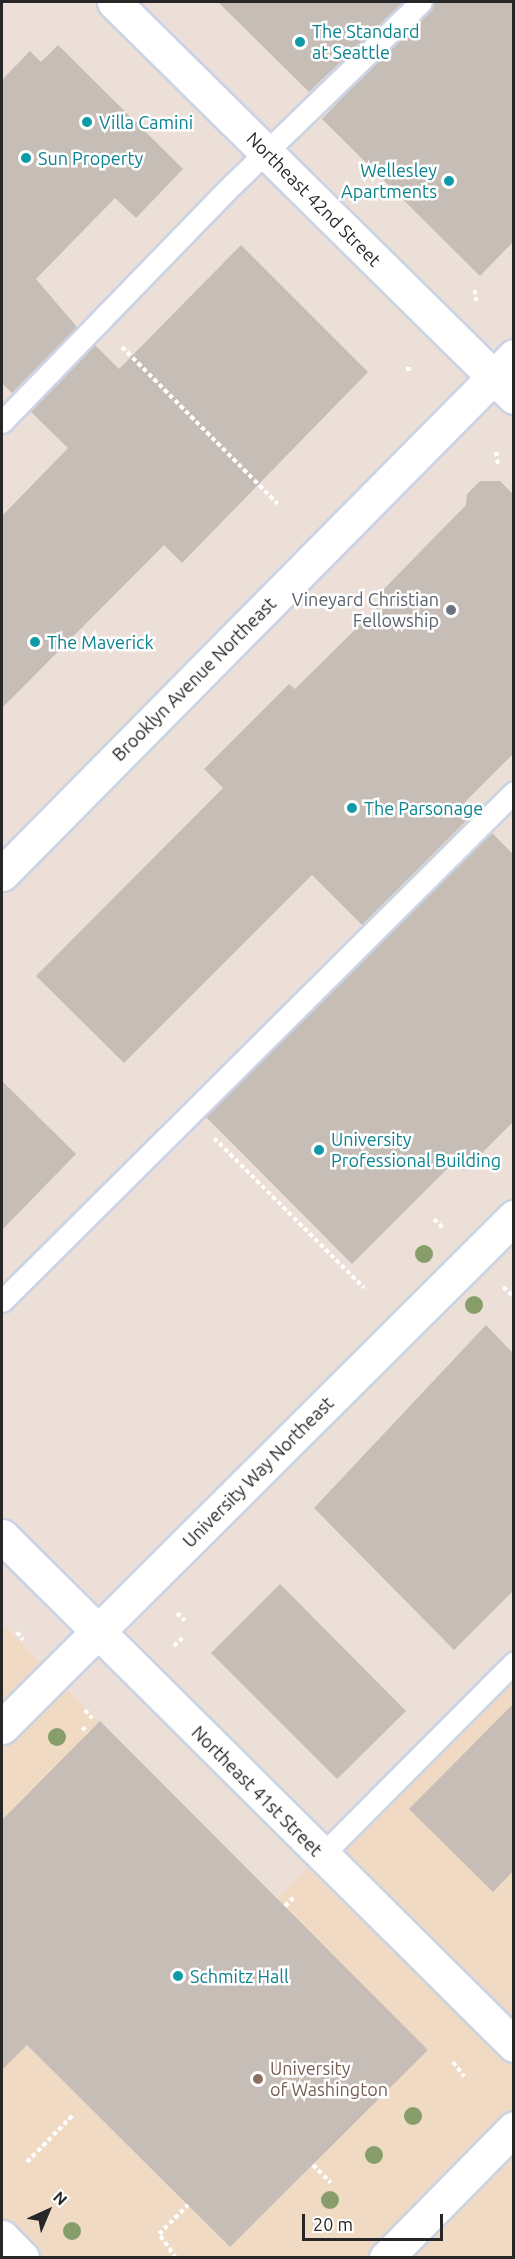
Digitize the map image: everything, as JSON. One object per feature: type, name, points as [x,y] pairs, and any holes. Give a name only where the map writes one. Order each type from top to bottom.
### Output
[{"type":"street","name":"Northeast 42nd Street","points":[[114,2],[268,154],[507,376]]},
{"type":"street","name":"Brooklyn Avenue Northeast","points":[[2,874],[507,376]]},
{"type":"street","name":"University Way Northeast","points":[[2,1727],[513,1217]]},
{"type":"street","name":"Northeast 41st Street","points":[[2,1536],[513,2045]]},
{"type":"street","points":[[386,2258],[513,2128]]},
{"type":"street","points":[[2,2237],[22,2258]]},
{"type":"lane","points":[[2,422],[98,323],[421,2]]},
{"type":"lane","points":[[2,1301],[513,792]]},
{"type":"lane","points":[[322,1855],[513,1662]]},
{"type":"path","points":[[475,290],[476,301]]},
{"type":"path","points":[[98,323],[278,504]]},
{"type":"path","points":[[406,369],[413,369]]},
{"type":"path","points":[[496,452],[498,464]]},
{"type":"path","points":[[190,1114],[364,1288]]},
{"type":"path","points":[[177,1613],[185,1621]]},
{"type":"path","points":[[17,1632],[23,1640]]},
{"type":"path","points":[[174,1646],[183,1637]]},
{"type":"path","points":[[85,1710],[92,1718]]},
{"type":"path","points":[[82,1727],[88,1733]]},
{"type":"path","points":[[285,1906],[295,1896]]},
{"type":"path","points":[[453,2062],[464,2076]]},
{"type":"path","points":[[27,2162],[74,2114]]},
{"type":"path","points":[[313,2165],[331,2183]]},
{"type":"path","points":[[176,2258],[159,2234],[188,2205]]},
{"type":"shaded area","name":"University of Washington","points":[[2,1624],[277,1899],[513,1662],[513,2257],[2,2257]]},
{"type":"building","name":"The Standard at Seattle","points":[[218,2],[403,2],[309,92]]},
{"type":"building","name":"Wellesley Apartments","points":[[433,2],[513,2],[513,242],[480,276],[322,119]]},
{"type":"building","points":[[58,45],[183,169],[136,218],[115,198],[36,279],[77,327],[12,393],[2,383],[2,80],[30,51],[41,62]]},
{"type":"building","points":[[241,245],[368,372],[182,563],[164,545],[2,708],[2,516],[68,448],[30,411],[95,345],[119,369]]},
{"type":"building","points":[[480,481],[500,481],[513,494],[513,754],[463,804],[473,814],[362,925],[312,875],[124,1063],[36,976],[223,788],[204,769],[289,684],[295,689],[382,603],[376,597],[466,505],[467,494]]},
{"type":"building","points":[[491,832],[513,854],[513,1122],[464,1171],[454,1162],[352,1264],[206,1117]]},
{"type":"building","points":[[2,1081],[76,1154],[2,1230]]},
{"type":"building","points":[[486,1325],[513,1353],[513,1591],[454,1650],[314,1508]]},
{"type":"building","points":[[280,1584],[406,1711],[337,1779],[211,1653]]},
{"type":"building","points":[[513,1704],[513,1871],[493,1892],[409,1809]]},
{"type":"building","name":"Schmitz Hall","points":[[100,1721],[428,2050],[230,2247],[27,2045],[2,2070],[2,1820]]},
{"type":"place","name":"The Standard at Seattle","points":[[300,42]]},
{"type":"place","name":"Villa Camini","points":[[87,122]]},
{"type":"place","name":"Sun Property","points":[[26,158]]},
{"type":"place","name":"Wellesley Apartments","points":[[449,181]]},
{"type":"place","name":"Vineyard Christian Fellowship","points":[[451,610]]},
{"type":"place","name":"The Maverick","points":[[35,642]]},
{"type":"place","name":"The Parsonage","points":[[352,808]]},
{"type":"place","name":"University Professional Building","points":[[319,1150]]},
{"type":"place","name":"Schmitz Hall","points":[[178,1976]]},
{"type":"place","name":"University of Washington","points":[[258,2079]]}]
